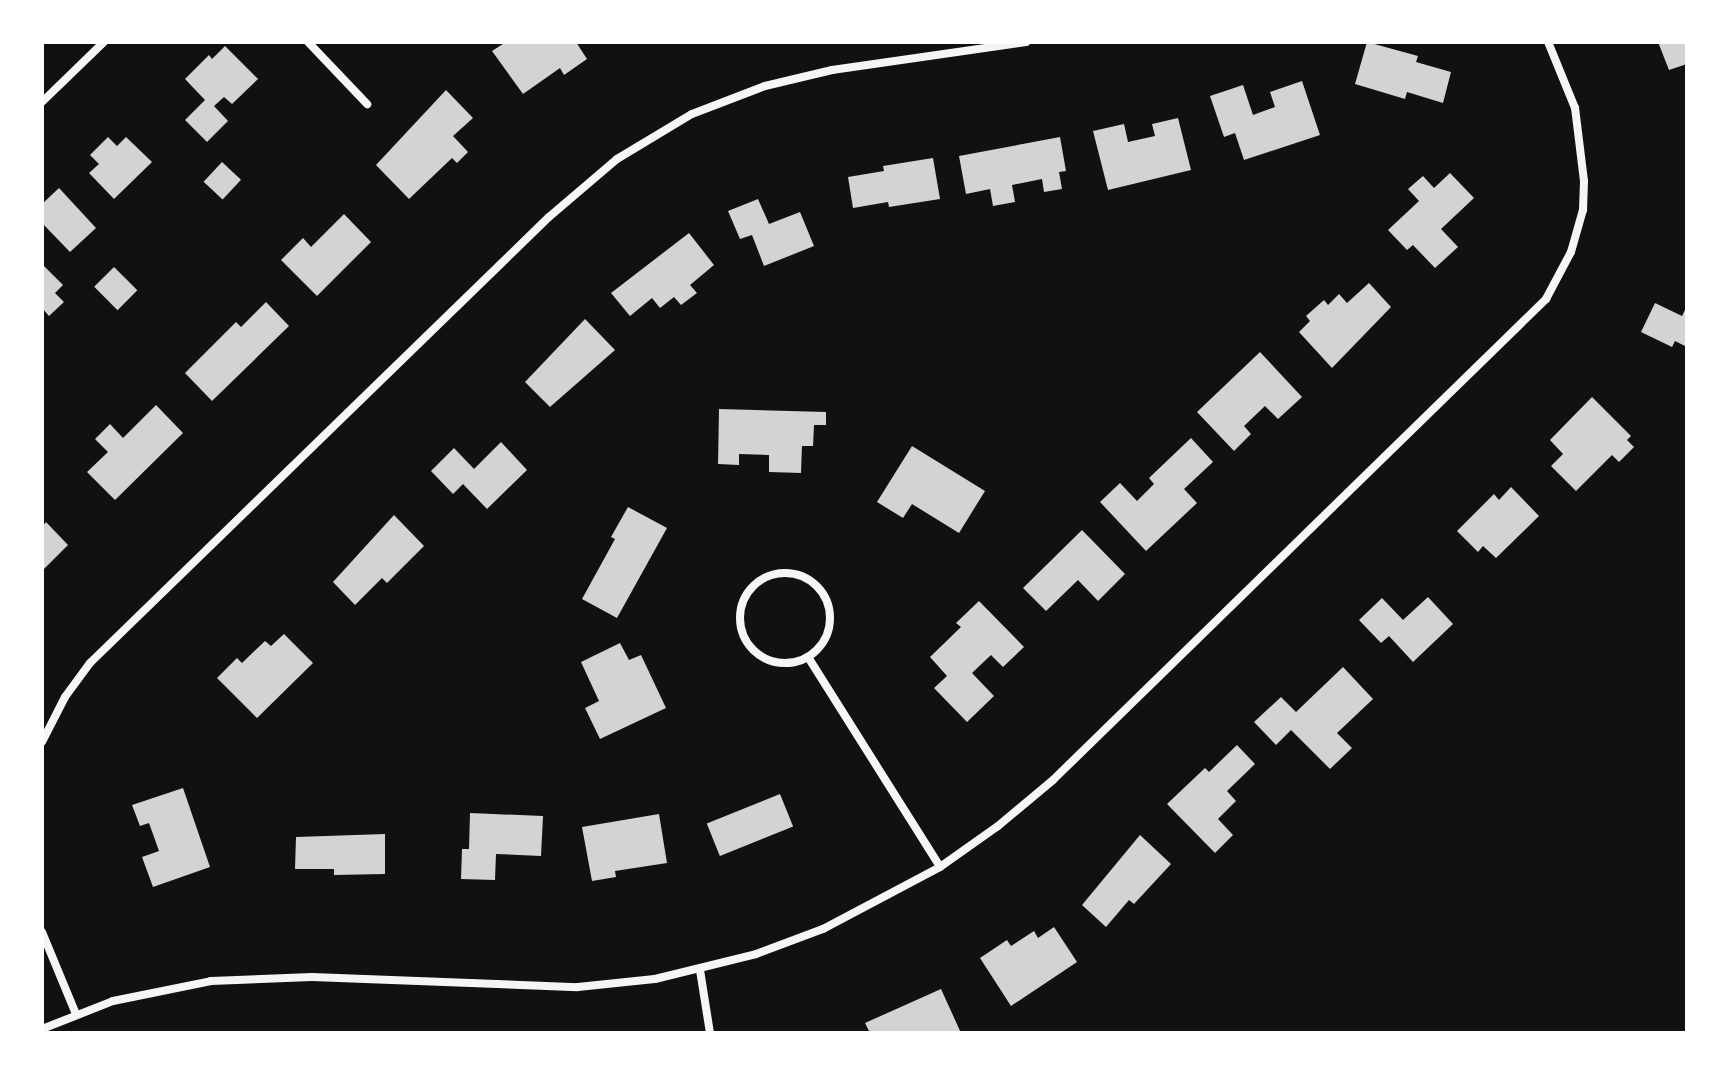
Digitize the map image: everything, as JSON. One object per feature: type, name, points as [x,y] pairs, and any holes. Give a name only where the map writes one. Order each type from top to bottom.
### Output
[{"type":"street","points":[[42,102],[104,42]]},
{"type":"street","points":[[308,42],[367,104]]},
{"type":"street","points":[[42,742],[65,697],[90,663],[549,217],[617,159],[692,114],[765,86],[832,70],[1026,42]]},
{"type":"street","points":[[42,1029],[76,1014],[162,989],[261,977],[578,987],[655,979],[756,954],[823,929],[940,867],[998,826],[1053,780],[1546,299],[1571,252],[1583,210],[1584,181],[1575,108],[1548,42]]},
{"type":"street","points":[[782,573],[802,576],[820,590],[827,601],[829,627],[825,638],[808,657],[793,663],[778,663],[756,654],[748,646],[739,613],[748,591],[763,578],[782,573]]},
{"type":"street","points":[[808,657],[940,867]]},
{"type":"street","points":[[42,932],[76,1014]]},
{"type":"street","points":[[700,970],[710,1033]]},
{"type":"building","points":[[506,42],[576,42],[587,59],[564,75],[560,68],[523,94],[492,51]]},
{"type":"building","points":[[1367,42],[1418,56],[1416,62],[1451,72],[1443,103],[1407,92],[1405,99],[1355,84]]},
{"type":"building","points":[[1658,42],[1687,42],[1687,64],[1669,70]]},
{"type":"building","points":[[225,46],[258,79],[232,104],[224,97],[214,106],[228,121],[207,142],[185,120],[205,100],[185,79],[209,55],[212,59]]},
{"type":"building","points":[[1302,81],[1320,135],[1244,160],[1235,133],[1224,137],[1210,96],[1243,85],[1253,115],[1275,107],[1270,92]]},
{"type":"building","points":[[446,90],[473,118],[453,136],[468,152],[457,163],[452,158],[409,199],[376,165]]},
{"type":"building","points":[[1178,118],[1191,170],[1108,190],[1093,131],[1124,124],[1128,142],[1155,136],[1152,124]]},
{"type":"building","points":[[108,137],[117,146],[126,137],[152,162],[114,199],[89,173],[99,164],[90,155]]},
{"type":"building","points":[[1060,137],[1066,171],[1059,172],[1062,189],[1044,192],[1042,179],[1012,185],[1015,202],[993,206],[990,189],[966,194],[959,156]]},
{"type":"building","points":[[933,158],[940,199],[889,207],[888,202],[853,208],[848,177],[884,171],[883,166]]},
{"type":"building","points":[[222,162],[241,180],[223,199],[204,182]]},
{"type":"building","points":[[1450,173],[1474,198],[1441,229],[1458,247],[1435,268],[1413,245],[1407,250],[1388,230],[1419,201],[1408,189],[1423,176],[1434,188]]},
{"type":"building","points":[[59,188],[96,228],[70,252],[42,223],[42,204]]},
{"type":"building","points":[[758,199],[769,224],[800,212],[814,246],[764,266],[752,235],[740,239],[728,211]]},
{"type":"building","points":[[344,214],[371,242],[317,296],[281,260],[303,238],[311,247]]},
{"type":"building","points":[[689,233],[714,265],[690,285],[697,293],[681,305],[674,297],[660,308],[652,298],[630,316],[611,293]]},
{"type":"building","points":[[44,266],[63,285],[55,293],[64,302],[49,316],[42,308]]},
{"type":"building","points":[[114,267],[137,290],[118,310],[94,287]]},
{"type":"building","points":[[1369,283],[1391,307],[1332,368],[1299,332],[1310,321],[1306,316],[1324,300],[1328,305],[1339,294],[1347,303]]},
{"type":"building","points":[[266,302],[289,326],[212,401],[185,373],[236,322],[241,327]]},
{"type":"building","points":[[1655,303],[1682,316],[1687,306],[1687,347],[1675,341],[1672,347],[1641,332]]},
{"type":"building","points":[[585,319],[615,350],[550,407],[525,382]]},
{"type":"building","points":[[1260,352],[1302,397],[1278,419],[1265,406],[1244,426],[1251,434],[1234,451],[1197,412]]},
{"type":"building","points":[[1592,397],[1631,436],[1627,440],[1634,447],[1619,462],[1612,455],[1576,491],[1551,466],[1563,454],[1550,440]]},
{"type":"building","points":[[156,405],[183,433],[115,500],[87,472],[108,452],[95,439],[110,424],[123,438]]},
{"type":"building","points":[[719,409],[826,412],[826,425],[814,425],[813,446],[802,446],[801,473],[769,472],[769,455],[739,454],[739,465],[718,464]]},
{"type":"building","points":[[1191,438],[1213,462],[1184,489],[1197,503],[1146,551],[1100,502],[1120,483],[1137,501],[1154,484],[1149,478]]},
{"type":"building","points":[[501,442],[527,470],[487,509],[463,484],[453,494],[431,471],[454,448],[474,469]]},
{"type":"building","points":[[912,446],[985,491],[959,533],[912,504],[903,518],[877,502]]},
{"type":"building","points":[[1511,487],[1539,516],[1496,558],[1483,546],[1478,552],[1457,531],[1494,494],[1499,500]]},
{"type":"building","points":[[628,507],[667,528],[617,618],[582,599],[615,539],[611,537]]},
{"type":"building","points":[[394,515],[424,546],[387,583],[382,578],[355,605],[333,582]]},
{"type":"building","points":[[46,522],[68,545],[42,571],[42,527]]},
{"type":"building","points":[[1082,530],[1125,574],[1098,601],[1078,580],[1046,611],[1023,588]]},
{"type":"building","points":[[1428,597],[1453,624],[1413,662],[1389,636],[1381,643],[1359,620],[1382,598],[1403,620]]},
{"type":"building","points":[[979,601],[1024,647],[1003,667],[991,655],[972,673],[994,696],[967,722],[934,688],[947,676],[930,657],[961,627],[956,623]]},
{"type":"building","points":[[284,634],[313,663],[257,718],[217,678],[237,658],[242,663],[265,641],[271,646]]},
{"type":"building","points":[[620,643],[629,660],[641,655],[666,708],[600,739],[585,708],[599,701],[581,662]]},
{"type":"building","points":[[1343,667],[1373,699],[1337,733],[1352,748],[1330,769],[1291,730],[1276,745],[1254,722],[1281,697],[1296,712]]},
{"type":"building","points":[[1237,745],[1255,764],[1227,791],[1236,801],[1218,819],[1233,835],[1215,853],[1167,804],[1205,768],[1209,772]]},
{"type":"building","points":[[183,788],[210,867],[153,887],[142,857],[159,851],[149,823],[140,826],[132,805]]},
{"type":"building","points":[[780,794],[793,826],[720,856],[707,824]]},
{"type":"building","points":[[470,813],[543,816],[541,856],[496,854],[495,880],[461,879],[462,849],[469,849]]},
{"type":"building","points":[[659,814],[667,863],[615,871],[616,877],[592,881],[582,827]]},
{"type":"building","points":[[385,834],[385,874],[334,875],[334,869],[295,869],[296,837]]},
{"type":"building","points":[[1140,835],[1171,864],[1134,904],[1129,900],[1106,927],[1082,905]]},
{"type":"building","points":[[1054,927],[1077,962],[1011,1006],[980,958],[1007,940],[1011,946],[1034,931],[1038,938]]},
{"type":"building","points":[[941,989],[961,1033],[870,1033],[865,1023]]}]
